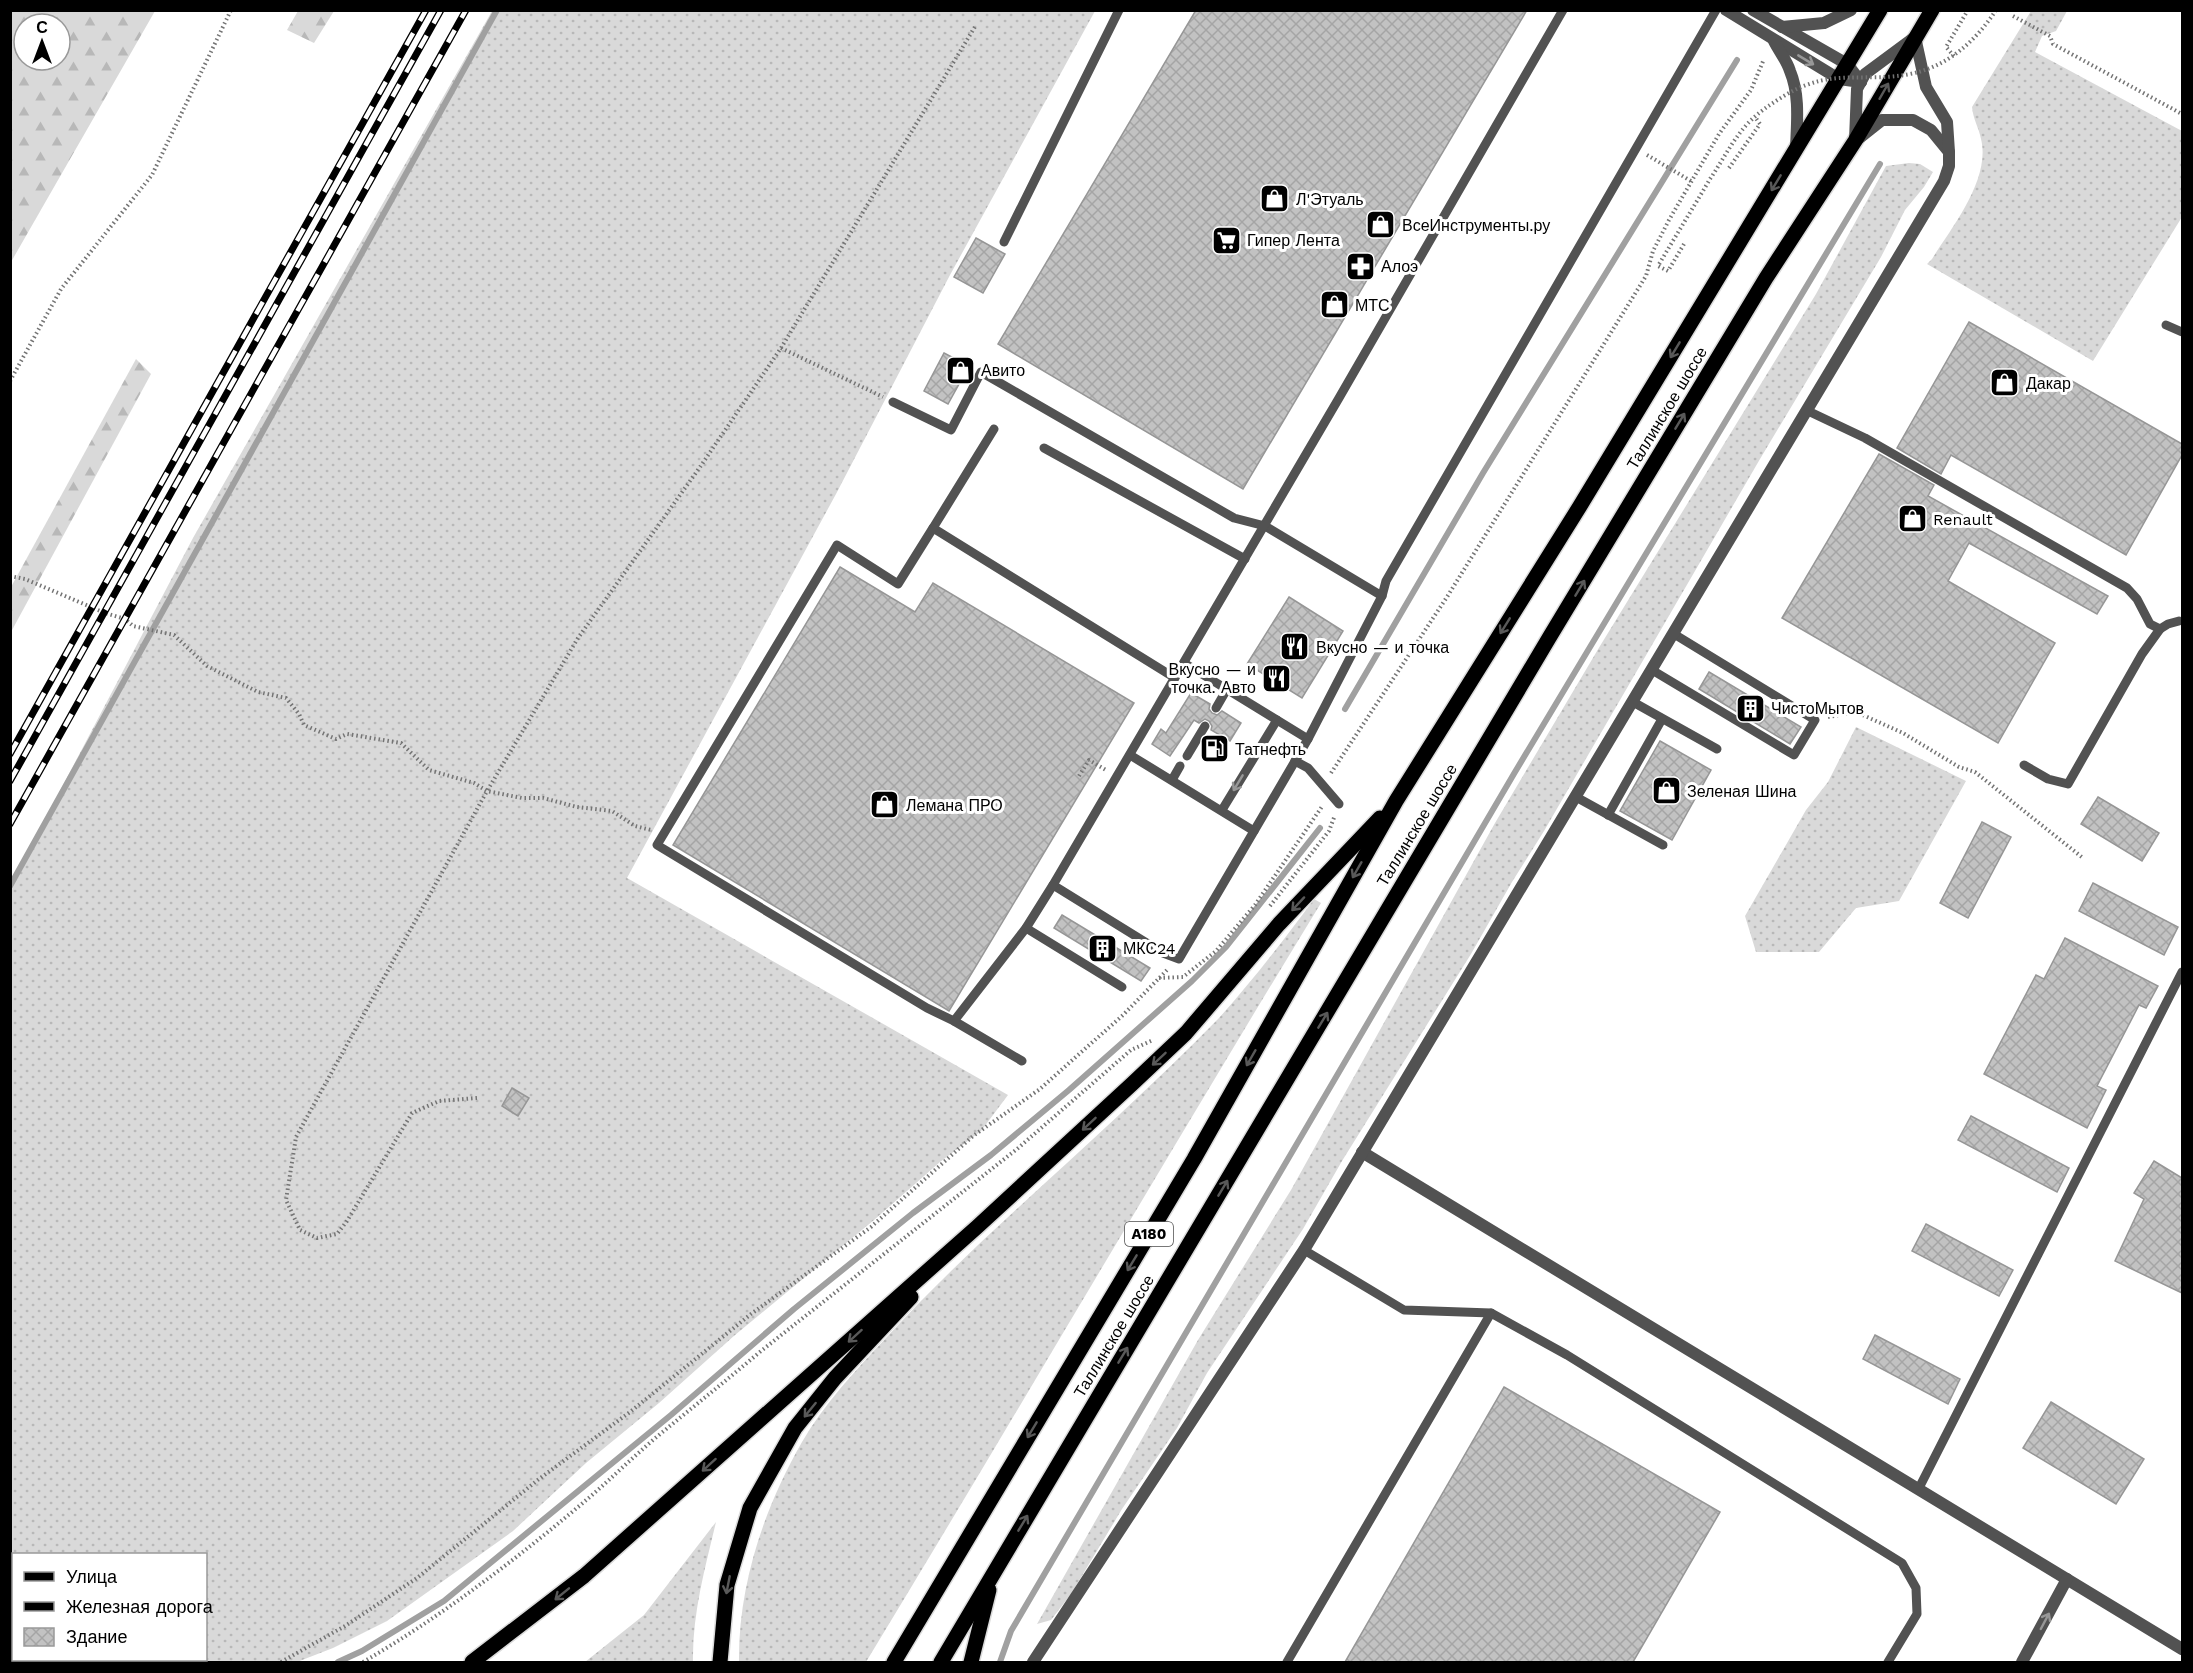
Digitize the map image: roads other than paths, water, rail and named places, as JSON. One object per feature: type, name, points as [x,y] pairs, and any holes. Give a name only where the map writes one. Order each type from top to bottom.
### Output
[{"type":"main road","name":"Таллинское шоссе","points":[[894,1662],[1194,1159],[1396,801],[1580,506],[1880,10]]},
{"type":"main road","name":"Таллинское шоссе","points":[[941,1662],[1760,288],[1855,141],[1932,10]]},
{"type":"main road","points":[[472,1662],[509,1636],[584,1576],[977,1227],[1186,1033],[1280,924],[1396,801]]},
{"type":"main road","points":[[720,1662],[727,1585],[750,1508],[795,1428],[835,1378],[977,1227]]},
{"type":"main road","points":[[971,1662],[993,1573]]},
{"type":"street","points":[[1726,10],[1839,79],[1861,82]]},
{"type":"street","points":[[1753,10],[1848,64],[1861,82]]},
{"type":"street","points":[[1782,27],[1824,23],[1851,10]]},
{"type":"street","points":[[1033,1662],[1304,1250],[1944,181],[1949,166],[1947,122],[1926,87],[1916,37],[1865,74],[1857,89],[1855,141]]},
{"type":"street","points":[[1774,40],[1790,70],[1795,89],[1798,112],[1796,150]]},
{"type":"street","points":[[1855,141],[1882,120],[1913,120],[1931,130],[1949,152]]},
{"type":"street","points":[[1362,1152],[2182,1649]]},
{"type":"street","points":[[2022,1662],[2067,1579]]},
{"type":"lane","points":[[1004,242],[1119,10]]},
{"type":"lane","points":[[954,1021],[1026,928],[1053,885],[1265,526],[1563,10]]},
{"type":"lane","points":[[1053,885],[1163,953],[1179,958],[1308,739],[1382,597],[1386,581],[1716,10]]},
{"type":"lane","points":[[2166,325],[2182,332]]},
{"type":"lane","points":[[894,402],[951,429],[981,372],[1234,518],[1265,526],[1382,597]]},
{"type":"lane","points":[[1808,411],[1875,444],[2127,588],[2137,599],[2150,624],[2160,629]]},
{"type":"lane","points":[[994,429],[898,584],[837,545],[657,846],[927,1008],[954,1021],[1022,1061]]},
{"type":"lane","points":[[1044,448],[1245,559]]},
{"type":"lane","points":[[933,528],[1175,678]]},
{"type":"lane","points":[[2024,765],[2048,779],[2068,784],[2142,654],[2160,629],[2179,621]]},
{"type":"lane","points":[[1652,670],[1794,755],[1815,720],[1674,634]]},
{"type":"lane","points":[[1184,663],[1308,739]]},
{"type":"lane","points":[[1216,708],[1227,689]]},
{"type":"lane","points":[[1633,702],[1717,749]]},
{"type":"lane","points":[[1608,815],[1662,719]]},
{"type":"lane","points":[[1222,810],[1277,720]]},
{"type":"lane","points":[[1187,756],[1205,726]]},
{"type":"lane","points":[[1130,755],[1254,831]]},
{"type":"lane","points":[[1295,760],[1308,768],[1339,804]]},
{"type":"lane","points":[[1172,780],[1180,766]]},
{"type":"lane","points":[[1576,797],[1663,846]]},
{"type":"lane","points":[[1026,928],[1122,987]]},
{"type":"lane","points":[[1919,1488],[2182,972]]},
{"type":"lane","points":[[1304,1250],[1404,1310],[1491,1313],[1567,1355],[1902,1563],[1916,1588],[1917,1614],[1888,1662]]},
{"type":"lane","points":[[1287,1662],[1491,1313]]},
{"type":"waterway","points":[[10,886],[497,10]]},
{"type":"waterway","points":[[1345,709],[1483,473],[1737,60]]},
{"type":"waterway","points":[[1000,1662],[1011,1631],[1515,772],[1880,164]]},
{"type":"waterway","points":[[338,1662],[362,1651],[444,1601],[671,1415],[794,1309],[913,1213],[991,1155],[1069,1090],[1192,981],[1226,947],[1320,828]]},
{"type":"railway","points":[[10,754],[426,10]]},
{"type":"railway","points":[[10,781],[441,10]]},
{"type":"railway","points":[[10,824],[466,10]]},
{"type":"place","name":"Л'Этуаль","points":[[1275,199]]},
{"type":"place","name":"ВсеИнструменты.ру","points":[[1381,225]]},
{"type":"place","name":"Гипер Лента","points":[[1226,240]]},
{"type":"place","name":"Алоэ","points":[[1360,266]]},
{"type":"place","name":"МТС","points":[[1334,305]]},
{"type":"place","name":"Авито","points":[[960,370]]},
{"type":"place","name":"Дакар","points":[[2005,383]]},
{"type":"place","name":"Renault","points":[[1912,519]]},
{"type":"place","name":"Вкусно — и точка","points":[[1295,647]]},
{"type":"place","name":"Вкусно — и точка. Авто","points":[[1277,678]]},
{"type":"place","name":"ЧистоМытов","points":[[1750,708]]},
{"type":"place","name":"Татнефть","points":[[1214,749]]},
{"type":"place","name":"Зеленая Шина","points":[[1666,791]]},
{"type":"place","name":"Лемана ПРО","points":[[885,805]]},
{"type":"place","name":"МКС24","points":[[1102,948]]}]
